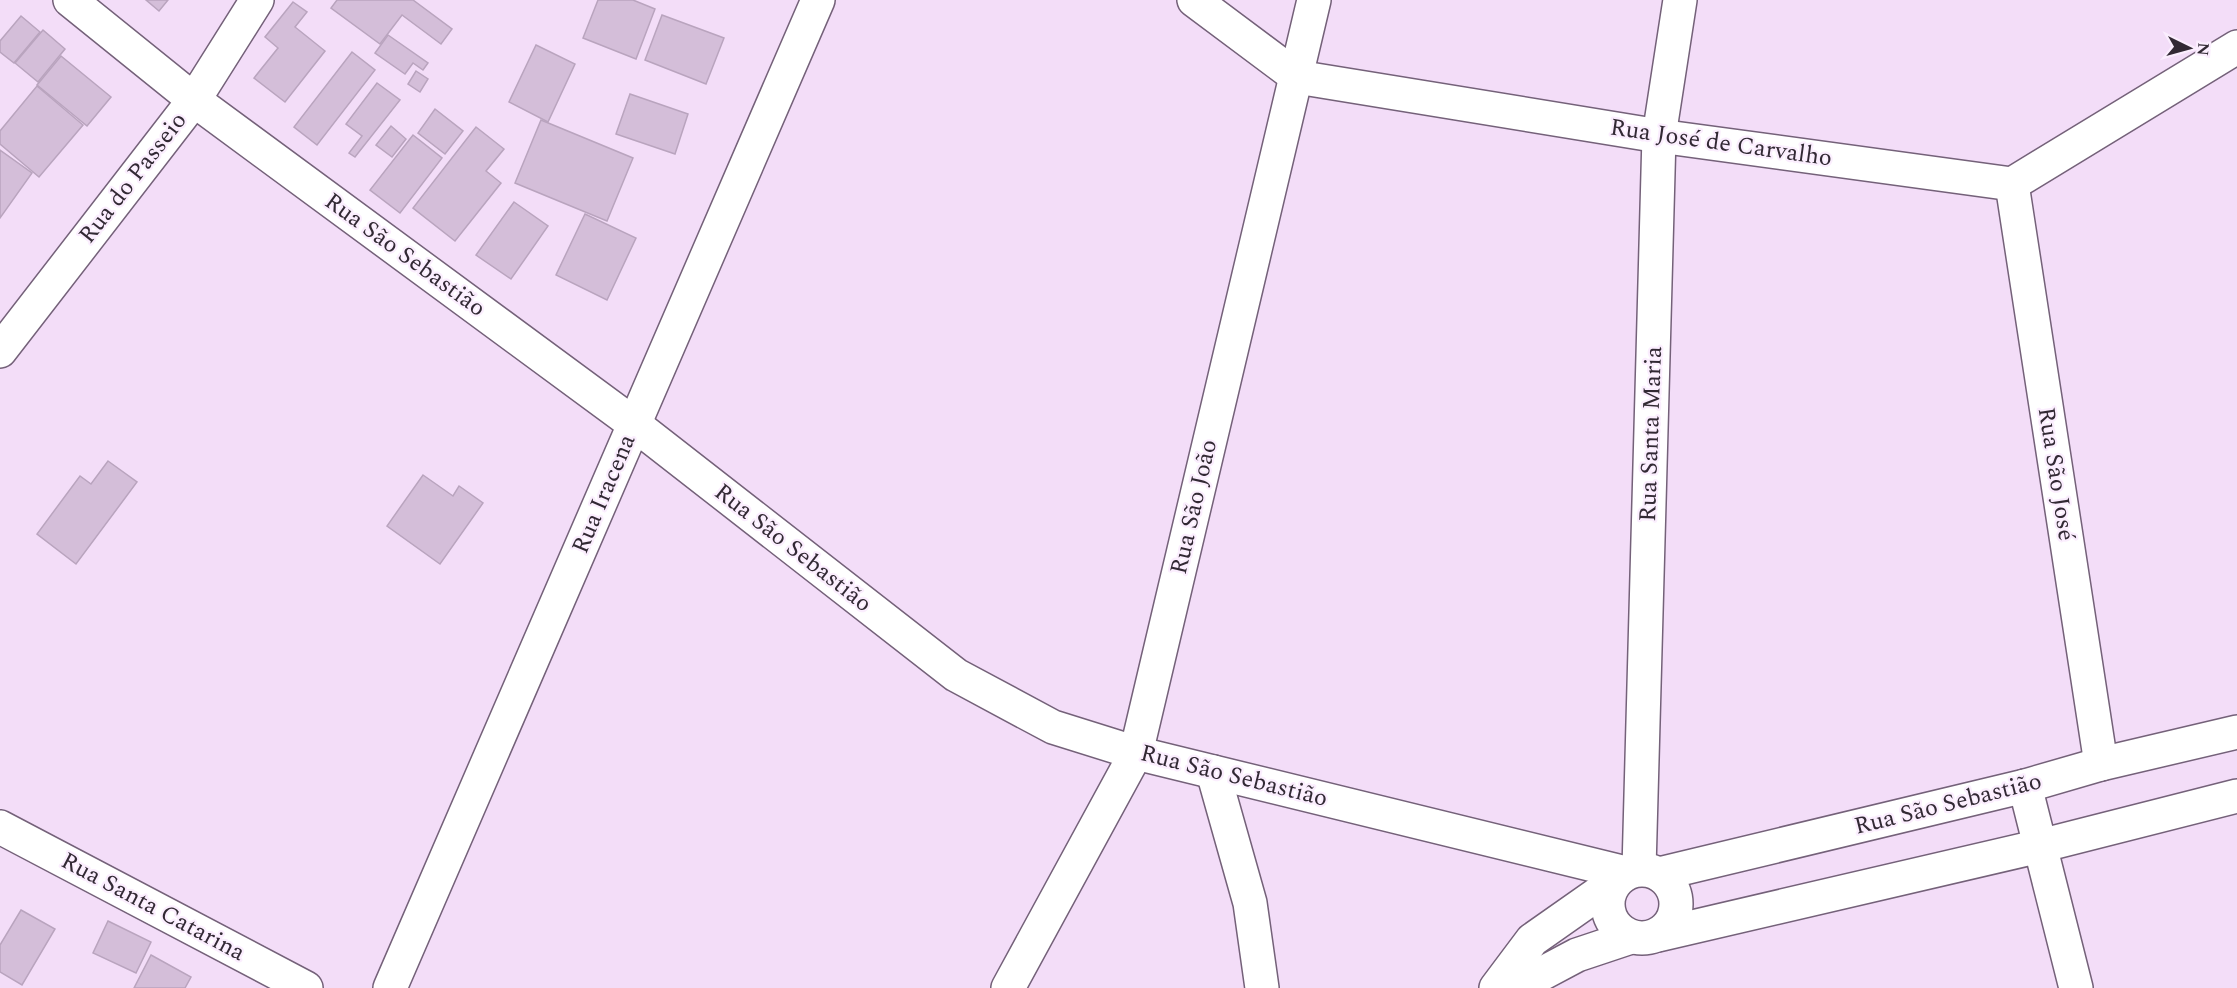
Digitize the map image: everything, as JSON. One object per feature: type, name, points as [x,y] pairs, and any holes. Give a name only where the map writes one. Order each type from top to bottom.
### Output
[{"type":"street","name":"Rua São Sebastião","points":[[70,0],[194,100],[634,424],[956,675],[1053,727],[1136,753],[1635,874],[2025,786],[2101,764],[2237,732]]},
{"type":"street","name":"Rua do Passeio","points":[[0,351],[194,100],[258,0]]},
{"type":"street","name":"Rua Iracena","points":[[390,988],[818,0]]},
{"type":"street","name":"Rua José de Carvalho","points":[[1194,0],[1297,76],[1659,136],[2012,184]]},
{"type":"street","name":"Rua São João","points":[[1008,988],[1136,753],[1314,0]]},
{"type":"street","name":"Rua Santa Maria","points":[[1635,874],[1659,136],[1680,0]]},
{"type":"street","points":[[2012,184],[2237,47]]},
{"type":"street","name":"Rua São José","points":[[2012,184],[2101,764]]},
{"type":"street","points":[[1213,772],[1250,903],[1262,988]]},
{"type":"street","points":[[2025,786],[2076,988]]},
{"type":"street","points":[[1515,988],[1577,955],[1645,936],[2040,846],[2237,796]]},
{"type":"street","name":"Rua Santa Catarina","points":[[0,827],[306,988]]},
{"type":"street","points":[[1496,988],[1532,940],[1635,874],[1664,877],[1673,888],[1677,901],[1675,914],[1668,927],[1645,936],[1619,931],[1611,920],[1607,907],[1608,893],[1635,874]]},
{"type":"building","points":[[146,0],[168,0],[159,11]]},
{"type":"building","points":[[337,0],[413,0],[452,29],[441,44],[402,15],[380,44],[331,8]]},
{"type":"building","points":[[598,0],[633,0],[655,9],[636,59],[583,38]]},
{"type":"building","points":[[293,2],[307,12],[295,27],[325,51],[285,102],[254,78],[278,48],[265,37]]},
{"type":"building","points":[[662,15],[724,38],[706,84],[645,60]]},
{"type":"building","points":[[21,16],[40,32],[14,63],[0,52],[0,41]]},
{"type":"building","points":[[43,30],[65,49],[38,82],[15,63]]},
{"type":"building","points":[[388,35],[428,63],[423,70],[413,63],[405,74],[375,53]]},
{"type":"building","points":[[536,45],[575,64],[548,122],[509,102]]},
{"type":"building","points":[[352,52],[375,70],[317,145],[294,127]]},
{"type":"building","points":[[61,56],[111,97],[87,126],[37,85]]},
{"type":"building","points":[[416,71],[428,79],[420,92],[408,84]]},
{"type":"building","points":[[377,83],[400,100],[355,157],[349,153],[362,136],[346,124]]},
{"type":"building","points":[[37,86],[83,125],[39,177],[0,144],[0,131]]},
{"type":"building","points":[[630,94],[688,114],[675,154],[616,134]]},
{"type":"building","points":[[435,109],[463,131],[445,154],[418,133]]},
{"type":"building","points":[[541,120],[633,158],[607,221],[515,183]]},
{"type":"building","points":[[391,126],[406,139],[392,157],[376,145]]},
{"type":"building","points":[[476,127],[504,149],[486,171],[501,183],[455,241],[413,208]]},
{"type":"building","points":[[413,135],[442,158],[400,213],[370,190]]},
{"type":"building","points":[[0,150],[32,173],[0,218]]},
{"type":"building","points":[[514,202],[548,226],[511,279],[476,255]]},
{"type":"building","points":[[585,214],[636,238],[607,300],[556,275]]},
{"type":"building","points":[[108,461],[137,482],[76,564],[37,534],[80,476],[91,484]]},
{"type":"building","points":[[423,475],[453,496],[459,486],[483,503],[440,564],[387,526]]},
{"type":"building","points":[[21,910],[55,929],[22,985],[0,972],[0,945]]},
{"type":"building","points":[[108,921],[151,942],[136,973],[93,953]]},
{"type":"building","points":[[151,955],[191,977],[185,988],[134,988]]}]
